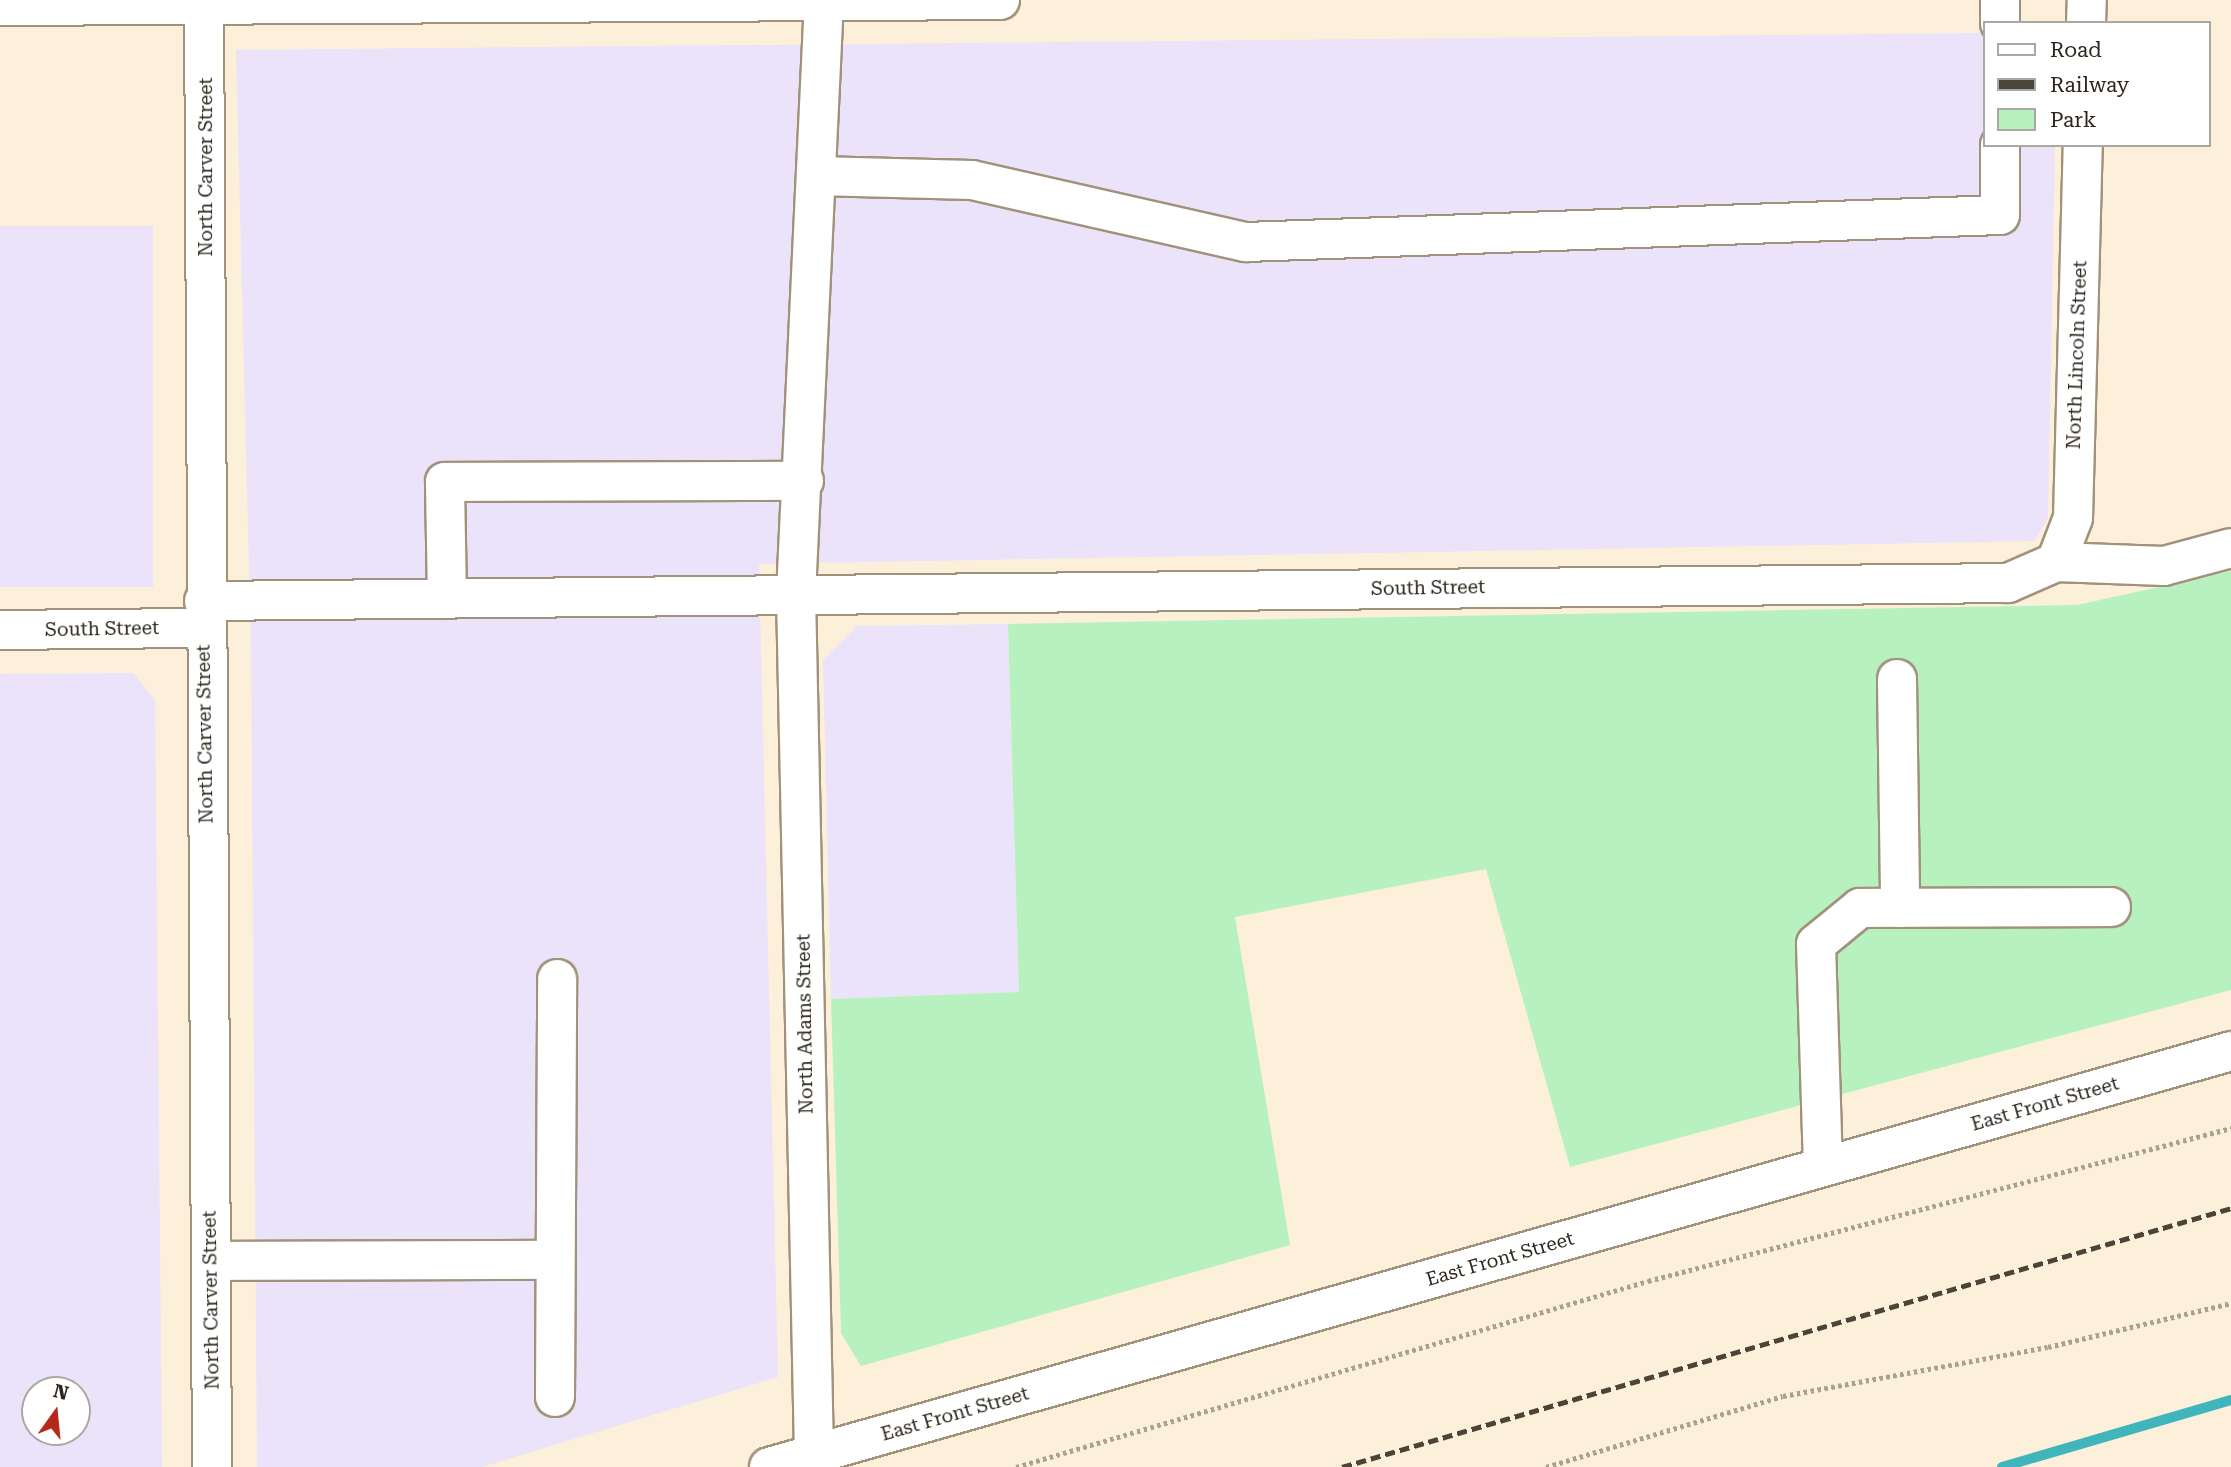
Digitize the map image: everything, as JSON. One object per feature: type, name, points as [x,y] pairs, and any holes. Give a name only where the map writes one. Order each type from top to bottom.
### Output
[{"type":"street","points":[[0,6],[1000,0]]},
{"type":"street","points":[[2000,0],[2000,21]]},
{"type":"street","points":[[2086,21],[2087,0]]},
{"type":"street","name":"North Adams Street","points":[[814,1454],[796,594],[824,1]]},
{"type":"street","name":"North Carver Street","points":[[204,3],[204,614],[212,1467]]},
{"type":"street","points":[[816,176],[972,180],[1246,242],[2000,215],[2000,147]]},
{"type":"street","name":"North Lincoln Street","points":[[2056,562],[2073,518],[2083,147]]},
{"type":"street","points":[[447,599],[444,482],[803,481]]},
{"type":"street","points":[[2056,562],[2164,566],[2231,548]]},
{"type":"street","name":"South Street","points":[[0,630],[447,599],[2008,583],[2056,562]]},
{"type":"street","points":[[1897,679],[1900,908]]},
{"type":"street","points":[[1824,1167],[1816,944],[1860,908],[2112,907]]},
{"type":"street","points":[[555,1397],[557,979]]},
{"type":"street","name":"East Front Street","points":[[769,1467],[2231,1051]]},
{"type":"street","points":[[211,1261],[554,1260]]},
{"type":"path","points":[[1016,1467],[1648,1281],[2231,1128]]},
{"type":"path","points":[[1546,1467],[1783,1396],[2048,1347],[2231,1303]]},
{"type":"shaded area","points":[[1982,33],[1982,147],[2055,147],[2048,517],[2035,541],[759,564],[778,1377],[482,1467],[257,1467],[251,650],[236,50]]},
{"type":"shaded area","points":[[0,226],[153,226],[153,587],[0,587]]},
{"type":"shaded area","points":[[1008,624],[1019,992],[831,999],[823,660],[857,626]]},
{"type":"shaded area","points":[[133,673],[155,700],[162,1467],[0,1467],[0,674]]},
{"type":"green space","points":[[2231,571],[2231,990],[1570,1167],[1486,869],[1235,917],[1290,1245],[861,1366],[841,1333],[831,999],[1019,992],[1008,624],[2077,605]]},
{"type":"waterway","points":[[2002,1467],[2231,1400]]},
{"type":"railway","points":[[1342,1467],[2231,1208]]}]
